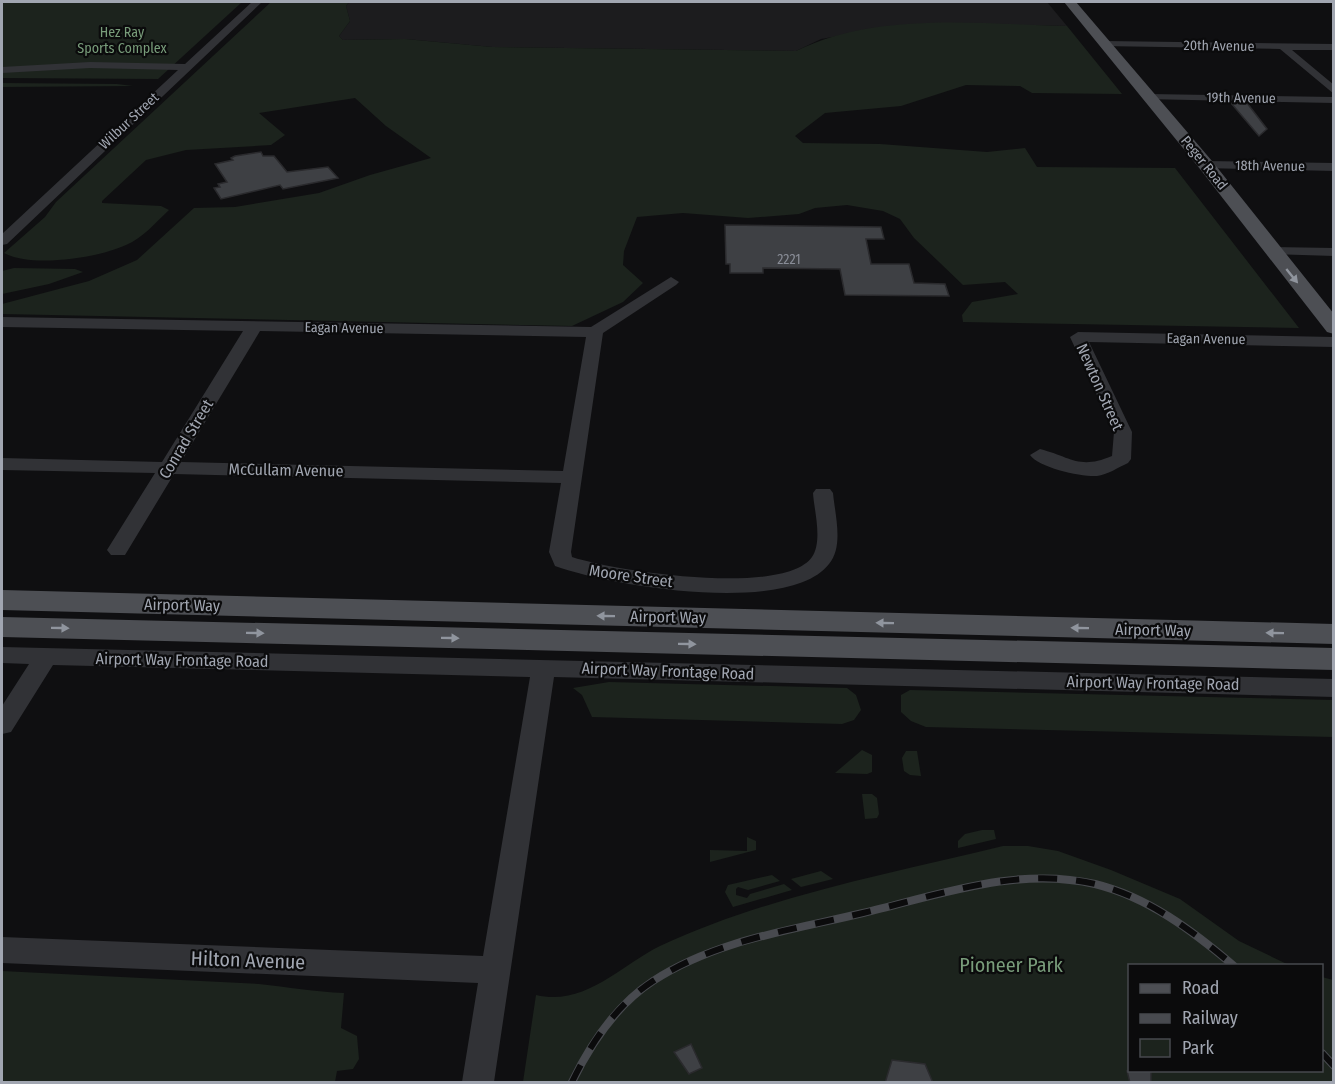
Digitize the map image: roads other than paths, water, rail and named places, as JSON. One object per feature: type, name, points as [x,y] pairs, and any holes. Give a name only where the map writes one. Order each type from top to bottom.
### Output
[{"type":"main road","name":"Peger Road","points":[[1070,2],[1110,44],[1211,165],[1280,251],[1334,328]]},
{"type":"main road","name":"Peger Road","points":[[1080,2],[1110,44]]},
{"type":"main road","name":"Peger Road","points":[[1280,251],[1334,306]]},
{"type":"main road","name":"Airport Way","points":[[2,600],[1334,634]]},
{"type":"main road","name":"Airport Way","points":[[2,627],[1334,659]]},
{"type":"street","name":"Wilbur Street","points":[[2,241],[257,2]]},
{"type":"street","name":"20th Avenue","points":[[1110,44],[1334,47]]},
{"type":"street","points":[[1283,47],[1334,91]]},
{"type":"street","points":[[2,70],[90,65],[188,67]]},
{"type":"street","name":"19th Avenue","points":[[1155,97],[1334,100]]},
{"type":"street","name":"18th Avenue","points":[[1211,165],[1334,167]]},
{"type":"street","points":[[1280,251],[1334,252]]},
{"type":"street","points":[[595,332],[602,325],[671,282]]},
{"type":"street","name":"Eagan Avenue","points":[[2,322],[595,332]]},
{"type":"street","name":"Conrad Street","points":[[118,550],[254,327]]},
{"type":"street","name":"Moore Street","points":[[595,332],[560,552],[563,561],[594,572],[651,581],[738,586],[770,584],[803,575],[820,564],[826,550],[823,494]]},
{"type":"street","name":"Eagan Avenue","points":[[1078,337],[1334,342]]},
{"type":"street","name":"Newton Street","points":[[1040,455],[1063,465],[1096,470],[1121,459],[1123,432],[1078,337]]},
{"type":"street","name":"McCullam Avenue","points":[[2,464],[571,477]]},
{"type":"street","name":"Airport Way Frontage Road","points":[[2,655],[1334,688]]},
{"type":"street","points":[[2,725],[46,657]]},
{"type":"street","points":[[478,1083],[543,668]]},
{"type":"street","name":"Hilton Avenue","points":[[2,950],[495,970]]},
{"type":"railway","points":[[572,1082],[587,1053],[616,1013],[627,1001],[653,981],[677,967],[702,955],[755,938],[978,885],[1037,878],[1066,879],[1115,890],[1169,917],[1232,964]]},
{"type":"railway","points":[[1323,1054],[1334,1066]]},
{"type":"park label","name":"Hez Ray Sports Complex","points":[[122,40]]},
{"type":"park label","name":"Pioneer Park","points":[[1011,965]]}]
